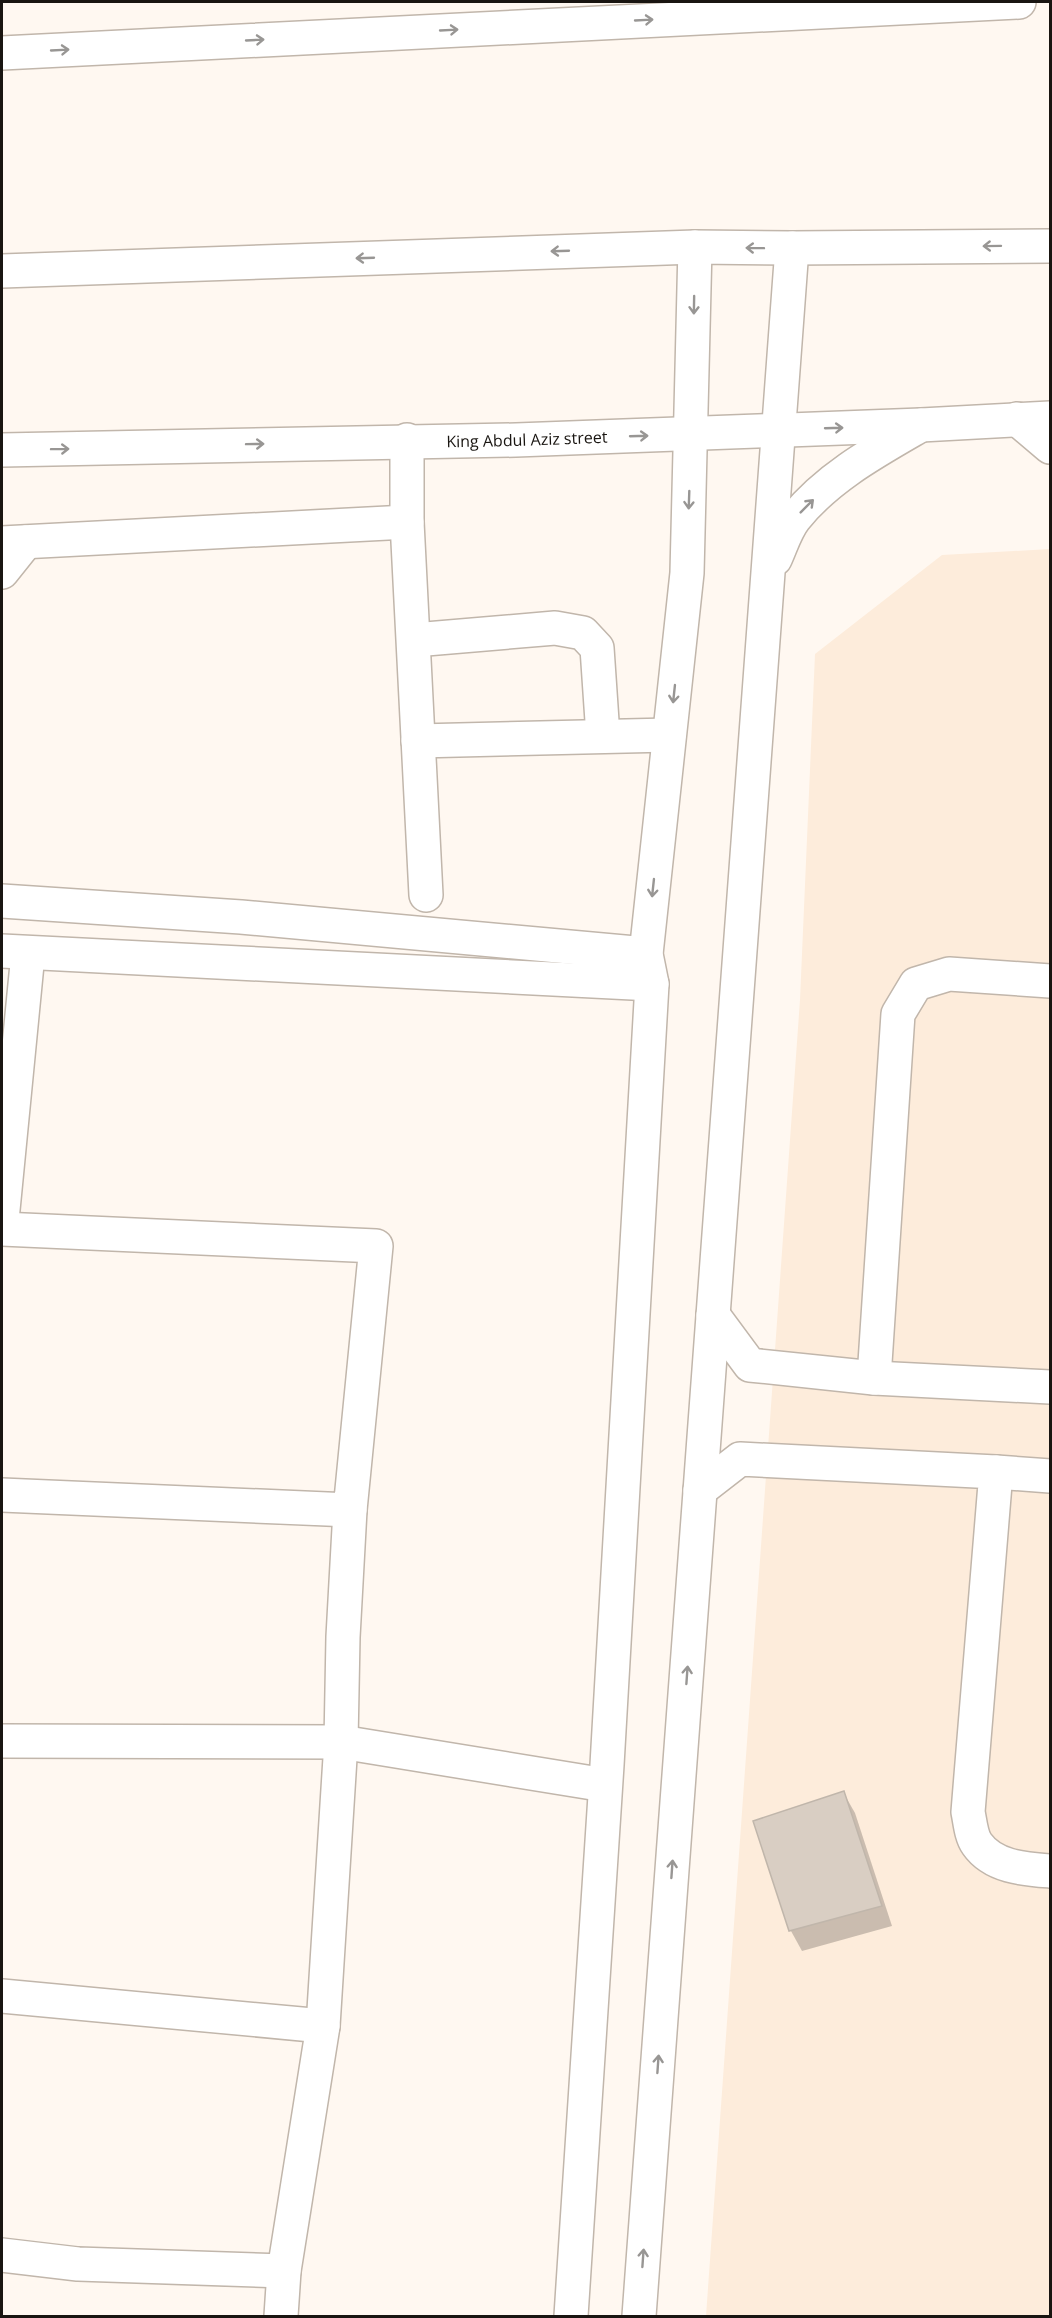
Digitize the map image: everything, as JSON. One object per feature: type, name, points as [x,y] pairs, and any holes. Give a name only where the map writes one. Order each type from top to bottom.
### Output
[{"type":"street","points":[[2,53],[759,8],[1019,2]]},
{"type":"street","points":[[2,272],[695,247],[1050,246]]},
{"type":"street","points":[[571,2316],[605,1785],[649,969],[669,735],[687,573],[695,247]]},
{"type":"street","points":[[639,2316],[792,248]]},
{"type":"street","name":"King Abdul Aziz street","points":[[2,450],[407,440],[516,440],[1050,418]]},
{"type":"street","points":[[1017,419],[1050,447]]},
{"type":"street","points":[[768,574],[794,519],[827,486],[866,456],[921,425]]},
{"type":"street","points":[[407,440],[407,522],[426,896]]},
{"type":"street","points":[[2,572],[14,542],[407,522]]},
{"type":"street","points":[[414,640],[555,628],[583,633],[597,648],[603,736]]},
{"type":"street","points":[[418,741],[669,735]]},
{"type":"street","points":[[2,901],[241,917],[649,969]]},
{"type":"street","points":[[2,1220],[15,952],[649,969]]},
{"type":"street","points":[[874,1378],[898,1014],[916,984],[949,974],[1050,981]]},
{"type":"street","points":[[2,1229],[376,1246],[350,1510],[343,1637],[341,1742],[322,2026],[285,2271],[281,2316]]},
{"type":"street","points":[[713,1315],[750,1365],[874,1378],[1050,1387]]},
{"type":"street","points":[[700,1491],[740,1459],[1050,1476]]},
{"type":"street","points":[[996,1472],[968,1812],[975,1843],[996,1861],[1027,1869],[1050,1871]]},
{"type":"street","points":[[2,1496],[350,1510]]},
{"type":"street","points":[[2,1741],[341,1742],[605,1785]]},
{"type":"street","points":[[2,1996],[322,2026]]},
{"type":"street","points":[[2,2255],[78,2264],[285,2271]]},
{"type":"shaded area","points":[[1050,549],[1050,2316],[706,2316],[800,1000],[815,654],[942,555]]},
{"type":"building","points":[[844,1791],[882,1906],[789,1931],[753,1821]]}]
